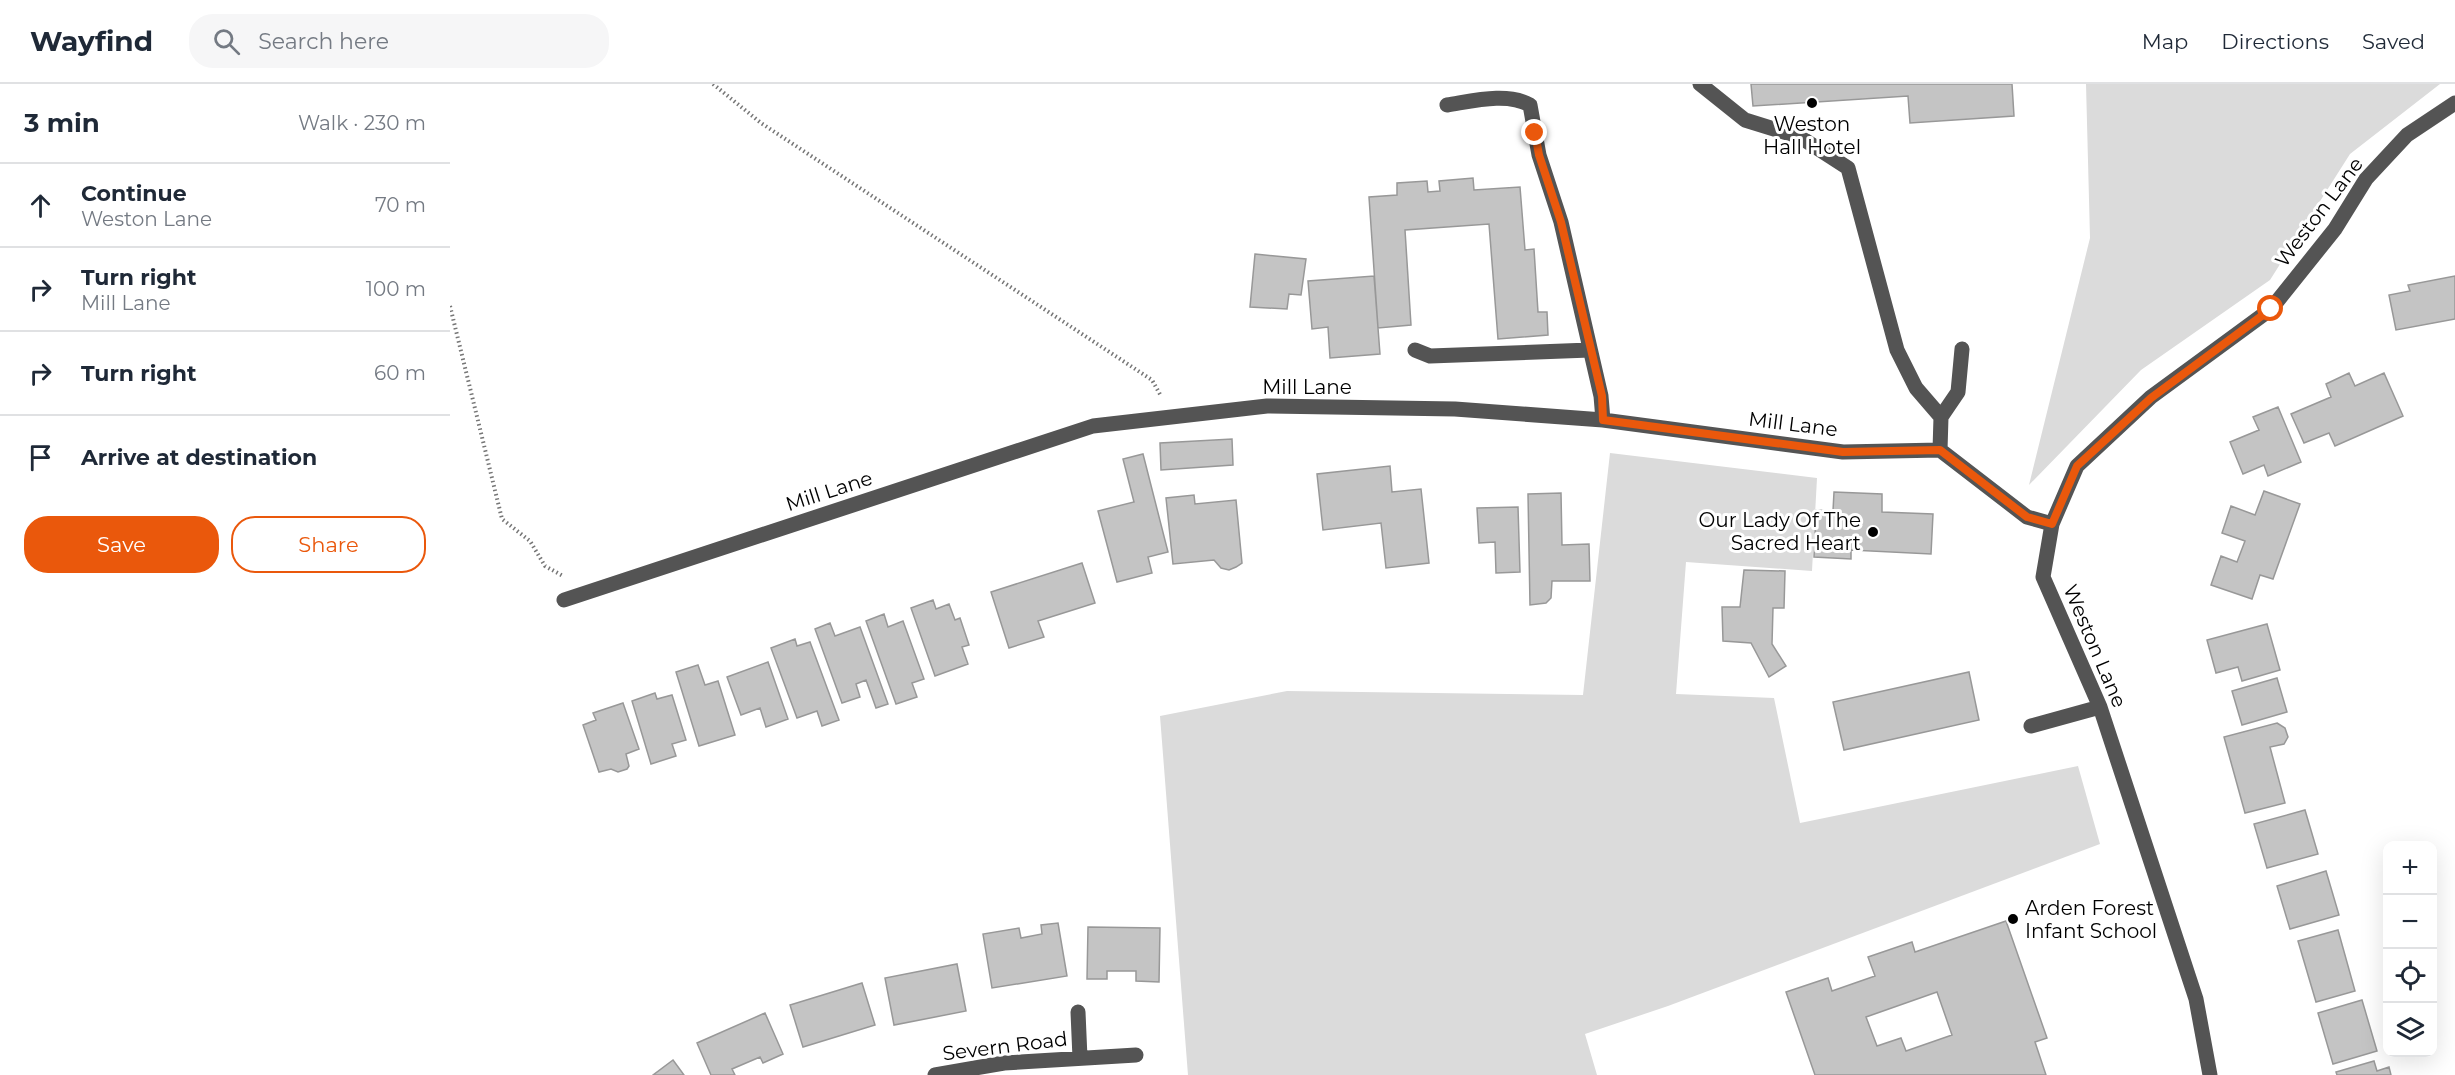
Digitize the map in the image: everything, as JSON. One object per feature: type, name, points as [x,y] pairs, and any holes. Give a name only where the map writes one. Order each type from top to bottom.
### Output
[{"type":"street","points":[[1707,87],[1745,120],[1800,137],[1848,168],[1897,350],[1916,388],[1941,417]]},
{"type":"street","points":[[1447,105],[1507,98],[1520,99],[1530,105],[1539,155],[1561,222],[1602,396],[1603,420]]},
{"type":"street","name":"Weston Lane","points":[[2210,1075],[2196,999],[2100,707],[2043,577],[2052,524],[2077,466],[2151,398],[2271,309],[2336,229],[2366,179],[2408,135],[2455,103]]},
{"type":"street","points":[[1962,349],[1958,392],[1941,417],[1940,450],[2027,517],[2052,524]]},
{"type":"street","points":[[1415,350],[1430,356],[1590,350]]},
{"type":"street","name":"Mill Lane","points":[[564,600],[1093,426],[1267,406],[1455,409],[1603,420],[1843,452],[1940,450]]},
{"type":"street","points":[[2031,726],[2100,707]]},
{"type":"street","name":"Severn Road","points":[[1078,1012],[1080,1058]]},
{"type":"street","name":"Severn Road","points":[[935,1075],[1004,1063],[1136,1055]]},
{"type":"path","points":[[713,84],[761,123],[1152,380],[1163,399],[1167,418]]},
{"type":"path","points":[[450,306],[502,519],[530,541],[545,566],[565,577]]},
{"type":"shaded area","points":[[2086,84],[2440,84],[2350,154],[2270,280],[2141,370],[2029,485],[2090,238]]},
{"type":"shaded area","points":[[1610,453],[1817,478],[1812,571],[1686,562],[1676,694],[1774,698],[1800,823],[2078,766],[2100,844],[1668,1006],[1585,1034],[1597,1075],[1188,1075],[1160,716],[1287,691],[1583,695]]},
{"type":"building","points":[[1751,84],[2012,84],[2014,116],[1910,123],[1908,96],[1753,106]]},
{"type":"building","points":[[1473,178],[1474,190],[1520,187],[1525,250],[1534,249],[1538,312],[1547,312],[1548,335],[1498,339],[1489,224],[1405,230],[1411,325],[1378,328],[1369,197],[1397,195],[1397,183],[1427,181],[1428,192],[1440,191],[1439,181]]},
{"type":"building","points":[[1255,254],[1306,259],[1301,295],[1289,294],[1287,309],[1250,307]]},
{"type":"building","points":[[1374,276],[1380,354],[1330,358],[1328,327],[1312,329],[1308,281]]},
{"type":"building","points":[[2455,276],[2455,319],[2396,330],[2389,295],[2410,291],[2408,285]]},
{"type":"building","points":[[2349,373],[2355,386],[2384,373],[2403,416],[2335,446],[2329,433],[2304,443],[2291,414],[2331,397],[2326,384]]},
{"type":"building","points":[[2278,407],[2301,462],[2268,476],[2264,465],[2243,474],[2230,442],[2259,430],[2253,417]]},
{"type":"building","points":[[1232,439],[1233,465],[1161,470],[1160,443]]},
{"type":"building","points":[[1143,454],[1168,552],[1148,557],[1152,573],[1117,582],[1098,511],[1134,502],[1123,459]]},
{"type":"building","points":[[1390,466],[1392,492],[1421,489],[1429,563],[1386,568],[1381,523],[1323,530],[1317,474]]},
{"type":"building","points":[[2264,491],[2300,504],[2273,579],[2260,575],[2252,599],[2211,585],[2221,556],[2237,562],[2245,541],[2222,533],[2231,506],[2255,515]]},
{"type":"building","name":"Our Lady Of The Sacred Heart","points":[[1834,492],[1882,494],[1882,512],[1933,514],[1931,554],[1851,550],[1851,559],[1814,557],[1816,510],[1833,511]]},
{"type":"building","points":[[1561,493],[1562,545],[1589,544],[1590,581],[1552,581],[1551,598],[1546,603],[1530,605],[1528,494]]},
{"type":"building","points":[[1194,495],[1195,504],[1236,500],[1242,563],[1236,567],[1229,570],[1221,568],[1214,560],[1173,564],[1166,498]]},
{"type":"building","points":[[1518,507],[1520,572],[1496,573],[1495,542],[1479,543],[1477,508]]},
{"type":"building","points":[[1082,563],[1095,603],[1038,621],[1044,637],[1009,648],[991,592]]},
{"type":"building","points":[[1744,570],[1785,571],[1784,608],[1773,608],[1772,644],[1786,666],[1769,677],[1751,643],[1723,641],[1722,607],[1740,607]]},
{"type":"building","points":[[933,600],[936,609],[949,604],[955,620],[960,618],[969,645],[962,647],[968,664],[935,676],[911,608]]},
{"type":"building","points":[[884,614],[888,627],[903,621],[924,679],[912,683],[917,697],[896,704],[866,621]]},
{"type":"building","points":[[830,623],[835,636],[860,627],[888,704],[876,708],[866,680],[856,684],[860,697],[842,703],[815,629]]},
{"type":"building","points":[[2267,624],[2280,670],[2242,681],[2238,667],[2216,673],[2207,640]]},
{"type":"building","points":[[795,639],[797,646],[810,642],[839,720],[822,726],[817,711],[797,718],[771,648]]},
{"type":"building","points":[[768,662],[788,719],[766,727],[760,708],[741,715],[727,677]]},
{"type":"building","points":[[698,665],[705,685],[718,681],[735,735],[699,746],[676,672]]},
{"type":"building","points":[[1969,672],[1979,720],[1844,750],[1833,702]]},
{"type":"building","points":[[2277,678],[2287,712],[2242,725],[2232,691]]},
{"type":"building","points":[[655,693],[657,699],[672,695],[686,740],[672,744],[676,756],[651,764],[632,701]]},
{"type":"building","points":[[623,703],[639,749],[626,754],[629,766],[627,769],[618,772],[611,769],[599,772],[583,725],[596,720],[593,713]]},
{"type":"building","points":[[2277,723],[2285,728],[2288,737],[2284,744],[2270,747],[2285,803],[2245,813],[2224,737]]},
{"type":"building","points":[[2305,810],[2318,854],[2267,868],[2254,824]]},
{"type":"building","points":[[2326,871],[2339,915],[2290,929],[2277,886]]},
{"type":"building","points":[[2006,921],[2047,1038],[2035,1042],[2046,1075],[1815,1075],[1786,992],[1828,978],[1832,991],[1875,976],[1868,957],[1912,942],[1915,952]],"holes":[[[1937,992],[1952,1035],[1906,1051],[1901,1038],[1877,1046],[1866,1017]]]},
{"type":"building","points":[[1058,923],[1067,976],[992,988],[983,934],[1019,928],[1021,938],[1042,934],[1041,925]]},
{"type":"building","points":[[1088,927],[1160,928],[1159,982],[1136,981],[1136,971],[1107,971],[1107,979],[1087,979]]},
{"type":"building","points":[[2338,930],[2355,991],[2316,1002],[2298,941]]},
{"type":"building","points":[[957,964],[966,1011],[894,1025],[885,978]]},
{"type":"building","points":[[862,983],[875,1025],[803,1047],[790,1005]]},
{"type":"building","points":[[2362,1000],[2377,1051],[2333,1064],[2318,1013]]},
{"type":"building","points":[[765,1013],[783,1054],[763,1063],[760,1057],[732,1069],[735,1075],[711,1075],[697,1043]]},
{"type":"building","points":[[673,1060],[684,1075],[653,1075]]},
{"type":"building","points":[[2374,1061],[2377,1071],[2389,1067],[2391,1075],[2337,1075],[2336,1072]]},
{"type":"place","name":"Weston Hall Hotel","points":[[1812,103]]},
{"type":"place","name":"Our Lady Of The Sacred Heart","points":[[1873,532]]},
{"type":"place","name":"Arden Forest Infant School","points":[[2013,919]]},
{"type":"route","points":[[1535,133],[1539,155],[1561,222],[1602,396],[1603,420],[1843,452],[1940,450],[2027,517],[2052,524],[2077,466],[2151,398],[2271,309]]}]
